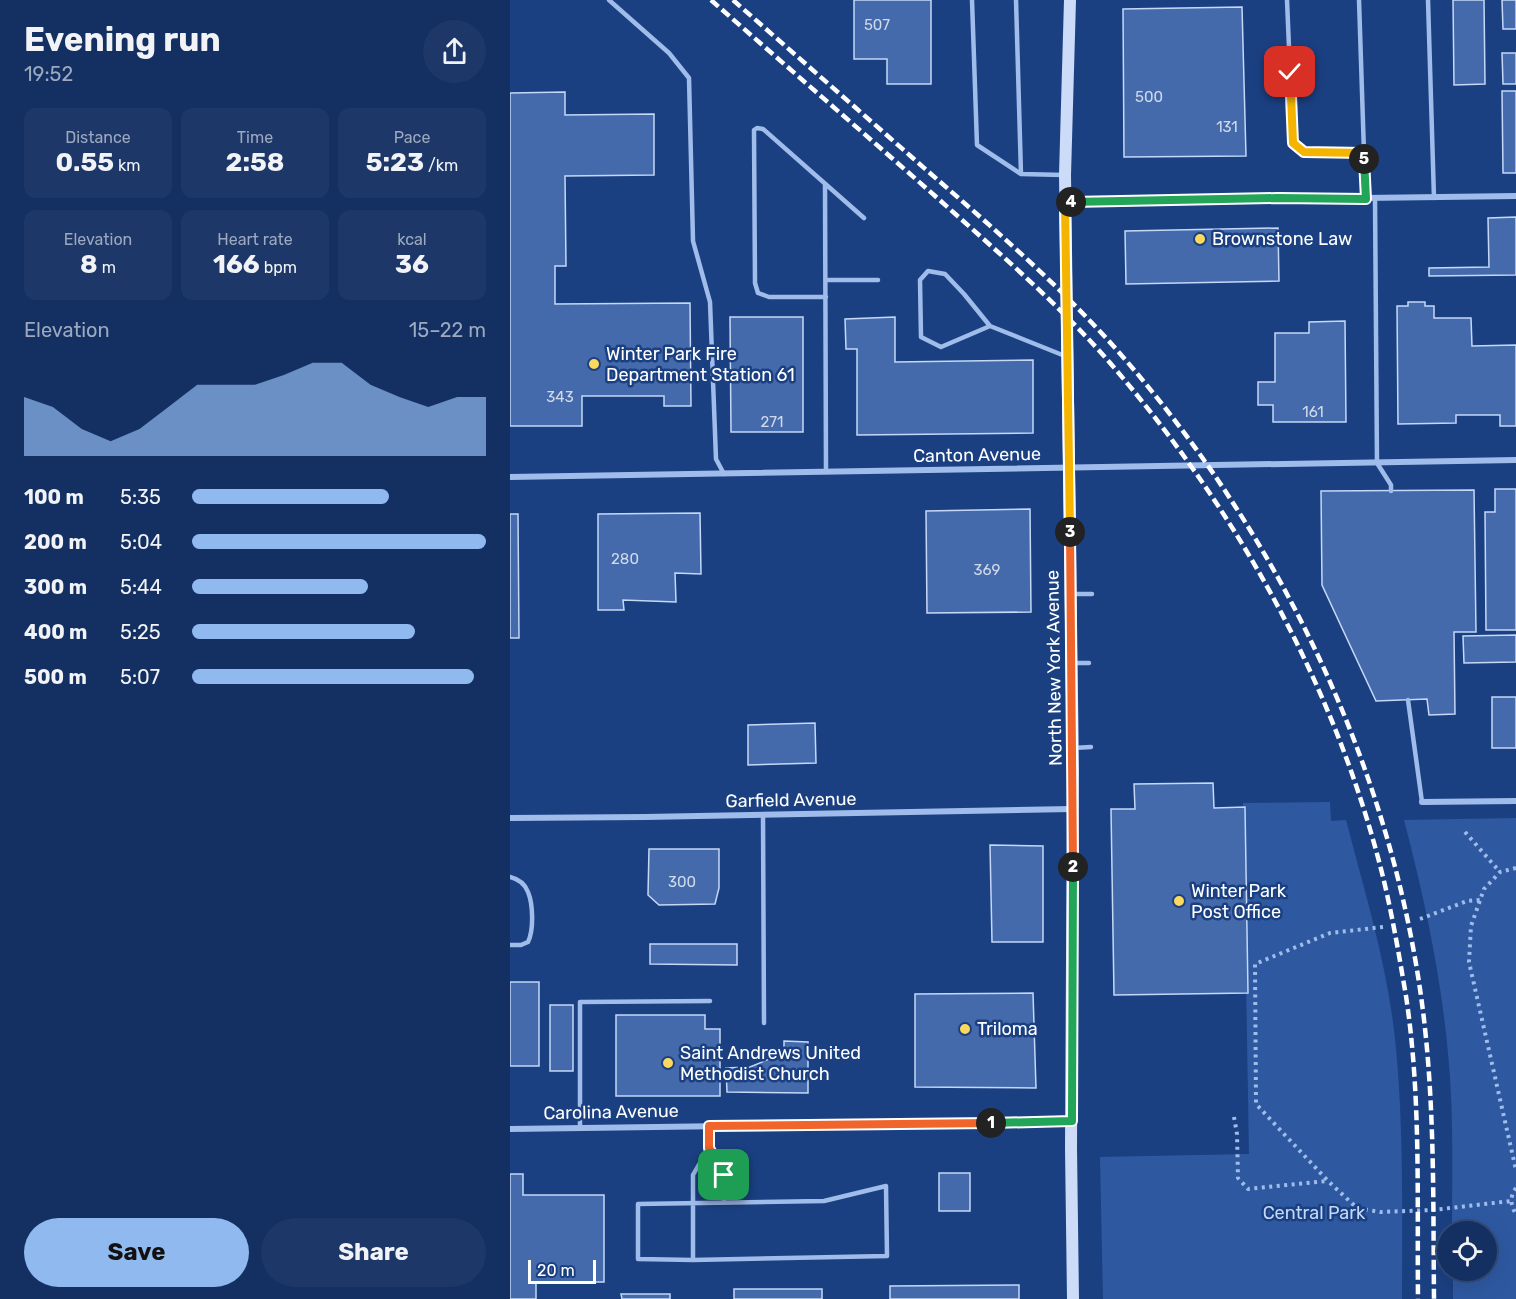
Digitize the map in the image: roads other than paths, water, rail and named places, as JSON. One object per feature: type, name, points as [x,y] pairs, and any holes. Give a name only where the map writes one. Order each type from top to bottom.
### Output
[{"type":"street","name":"North New York Avenue","points":[[1070,0],[1065,202],[1073,748],[1073,1299]]},
{"type":"street","points":[[1065,202],[1516,196]]},
{"type":"street","name":"Canton Avenue","points":[[510,477],[1516,460]]},
{"type":"street","points":[[1422,802],[1516,801]]},
{"type":"street","name":"Garfield Avenue","points":[[510,818],[1073,809]]},
{"type":"street","name":"Carolina Avenue","points":[[510,1129],[1072,1121]]},
{"type":"lane","points":[[609,0],[669,53],[689,78],[693,242],[710,302],[716,459],[724,474]]},
{"type":"lane","points":[[972,0],[977,145],[1021,174],[1065,175]]},
{"type":"lane","points":[[1016,0],[1021,174]]},
{"type":"lane","points":[[1287,0],[1293,143],[1304,152],[1364,153]]},
{"type":"lane","points":[[1359,0],[1366,199]]},
{"type":"lane","points":[[1428,0],[1434,198]]},
{"type":"lane","points":[[826,297],[769,297],[758,293],[755,283],[754,130],[763,129],[864,218]]},
{"type":"lane","points":[[825,183],[826,472]]},
{"type":"lane","points":[[1375,198],[1377,463],[1391,485],[1391,491]]},
{"type":"lane","points":[[990,326],[940,347],[921,337],[920,280],[928,271],[945,274],[990,326],[1068,357]]},
{"type":"lane","points":[[826,280],[878,280]]},
{"type":"lane","points":[[1071,594],[1092,594]]},
{"type":"lane","points":[[1072,663],[1089,663]]},
{"type":"lane","points":[[1408,700],[1422,802]]},
{"type":"lane","points":[[1073,748],[1091,747]]},
{"type":"lane","points":[[763,815],[764,1023]]},
{"type":"lane","points":[[510,877],[521,881],[528,892],[531,935],[528,942],[521,945],[510,945]]},
{"type":"lane","points":[[580,1128],[580,1002],[710,1001]]},
{"type":"lane","points":[[709,1126],[709,1148],[724,1175],[724,1202]]},
{"type":"lane","points":[[693,1260],[693,1175],[709,1148]]},
{"type":"lane","points":[[886,1186],[887,1256],[638,1259],[638,1204],[693,1203],[824,1201],[886,1186]]},
{"type":"railway","points":[[711,0],[1000,254],[1043,293],[1104,356],[1195,472],[1236,534],[1273,598],[1307,664],[1336,732],[1362,802],[1389,903],[1406,996],[1414,1071],[1418,1299]]},
{"type":"railway","points":[[733,0],[999,234],[1044,275],[1107,339],[1166,409],[1220,484],[1269,563],[1313,645],[1350,729],[1381,817],[1404,906],[1421,996],[1429,1071],[1434,1299]]},
{"type":"place","name":"Brownstone Law","points":[[1200,239]]},
{"type":"place","name":"Winter Park Fire Department Station 61","points":[[594,364]]},
{"type":"place","name":"Winter Park Post Office","points":[[1179,901]]},
{"type":"place","name":"Triloma","points":[[965,1029]]},
{"type":"place","name":"Saint Andrews United Methodist Church","points":[[668,1063]]},
{"type":"park label","name":"Central Park","points":[[1314,1213]]}]
